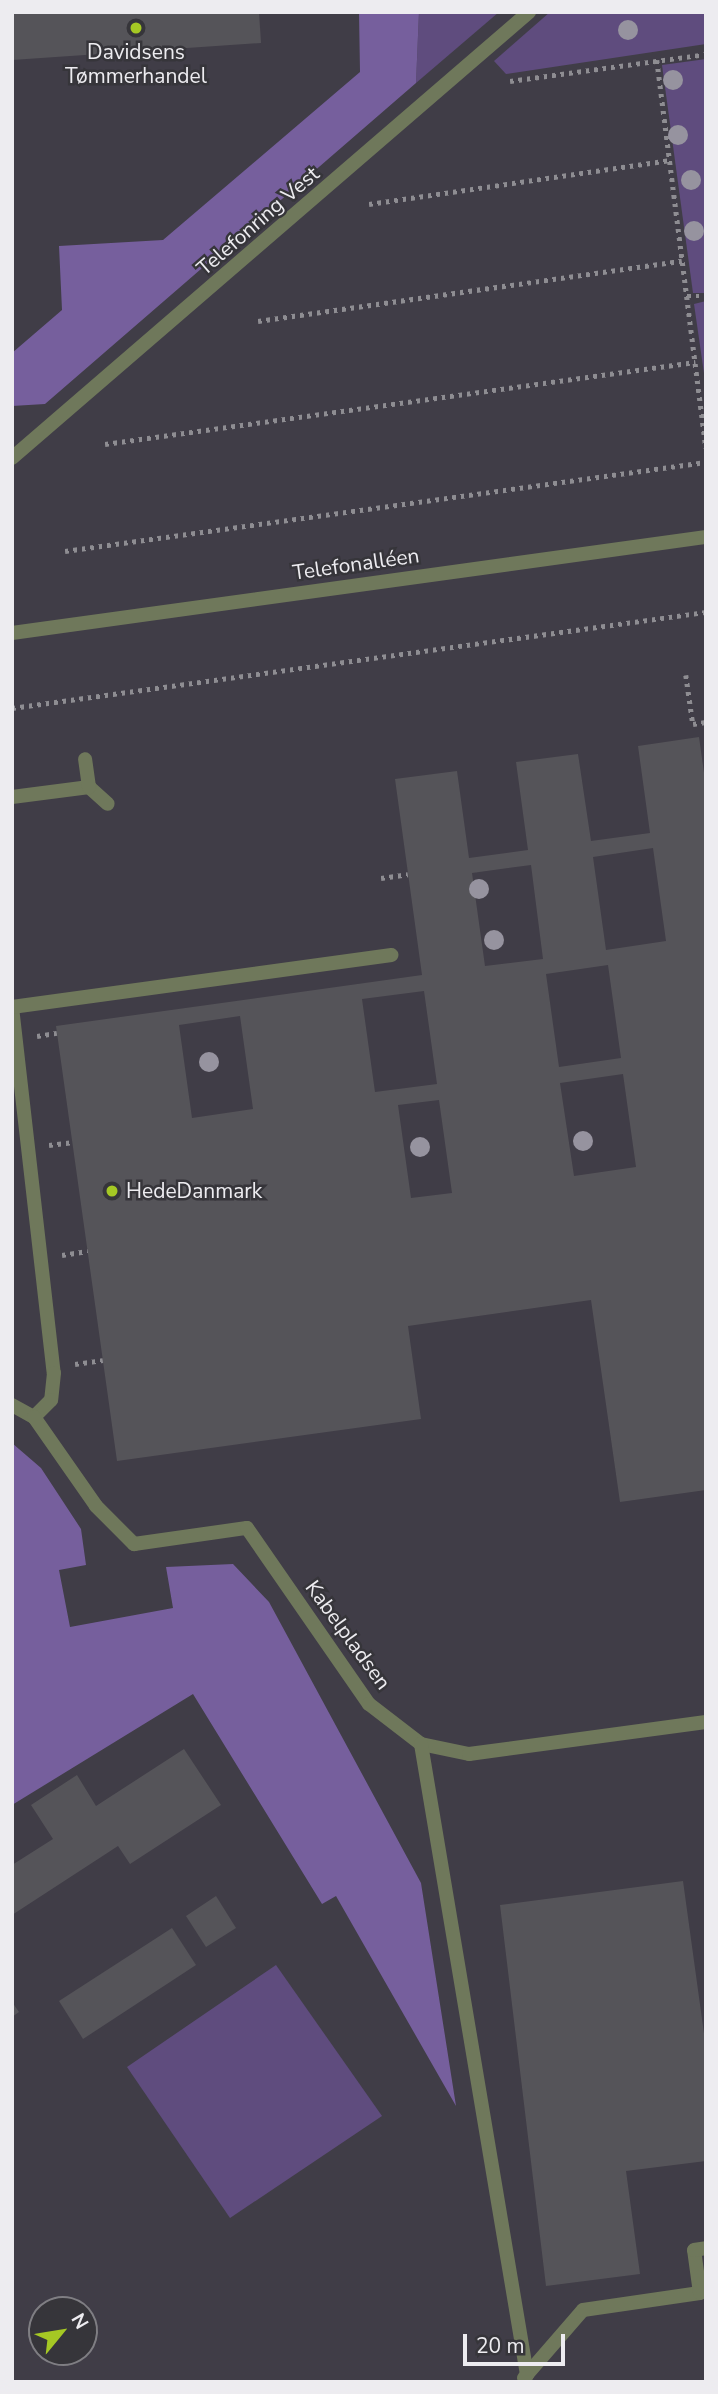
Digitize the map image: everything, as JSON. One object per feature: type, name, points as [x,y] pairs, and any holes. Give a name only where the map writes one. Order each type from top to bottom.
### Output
[{"type":"lane","name":"Telefonring Vest","points":[[12,458],[529,12]]},
{"type":"lane","name":"Telefonalléen","points":[[12,632],[706,537]]},
{"type":"lane","points":[[85,758],[89,787],[108,804]]},
{"type":"lane","points":[[12,797],[89,787]]},
{"type":"lane","points":[[12,1405],[34,1417],[51,1400],[54,1373],[12,1007],[391,955]]},
{"type":"lane","name":"Kabelpladsen","points":[[34,1417],[96,1506],[134,1544],[247,1528],[369,1704],[421,1744],[469,1754],[706,1722]]},
{"type":"lane","points":[[421,1744],[524,2378]]},
{"type":"lane","points":[[524,2378],[583,2309],[700,2294],[694,2250],[706,2248]]},
{"type":"path","points":[[510,81],[706,54]]},
{"type":"path","points":[[657,60],[706,448]]},
{"type":"path","points":[[369,204],[669,160]]},
{"type":"path","points":[[258,321],[682,261]]},
{"type":"path","points":[[687,296],[706,296]]},
{"type":"path","points":[[105,444],[695,362]]},
{"type":"path","points":[[65,551],[706,462]]},
{"type":"path","points":[[12,708],[706,612]]},
{"type":"path","points":[[686,675],[693,724],[706,722]]},
{"type":"path","points":[[381,878],[408,874]]},
{"type":"shaded area","points":[[12,12],[706,12],[706,2382],[12,2382]]},
{"type":"shaded area","points":[[359,12],[419,12],[416,83],[45,404],[12,406],[12,353],[62,310],[59,246],[163,240],[360,72]]},
{"type":"shaded area","points":[[419,12],[499,12],[416,83]]},
{"type":"shaded area","points":[[550,12],[706,12],[706,44],[506,74],[494,61]]},
{"type":"shaded area","points":[[706,59],[706,293],[693,293],[662,65]]},
{"type":"shaded area","points":[[706,301],[706,387],[694,304]]},
{"type":"shaded area","points":[[12,1443],[41,1468],[81,1529],[86,1565],[59,1570],[70,1627],[173,1608],[166,1567],[233,1564],[269,1602],[421,1883],[456,2106],[336,1896],[322,1904],[193,1694],[12,1805]]},
{"type":"shaded area","points":[[276,1965],[382,2116],[230,2218],[127,2067]]},
{"type":"building","name":"Davidsens Tømmerhandel","points":[[12,12],[259,12],[261,43],[12,60]]},
{"type":"building","points":[[699,737],[706,787],[706,1490],[620,1502],[591,1300],[408,1326],[421,1419],[117,1461],[56,1026],[422,975],[395,779],[457,771],[469,858],[528,850],[516,762],[578,754],[591,841],[650,833],[638,746]],"holes":[[[653,848],[666,941],[606,950],[593,857]],[[531,865],[543,959],[485,966],[472,873]],[[608,965],[621,1058],[559,1067],[546,974]],[[424,991],[437,1084],[375,1092],[362,999]],[[240,1016],[253,1109],[192,1118],[179,1025]],[[623,1074],[636,1167],[574,1176],[560,1083]],[[439,1100],[452,1193],[411,1198],[398,1105]]]},
{"type":"building","points":[[184,1749],[221,1805],[130,1864],[118,1846],[12,1915],[12,1865],[53,1839],[31,1805],[77,1775],[96,1806]]},
{"type":"building","points":[[683,1881],[706,2048],[706,2161],[626,2171],[640,2274],[546,2286],[500,1905]]},
{"type":"building","points":[[216,1896],[236,1928],[206,1947],[186,1916]]},
{"type":"building","points":[[172,1928],[196,1965],[83,2039],[59,2001]]},
{"type":"building","points":[[12,2002],[19,2012],[12,2017]]},
{"type":"place","name":"Davidsens Tømmerhandel","points":[[136,28]]},
{"type":"place","name":"HedeDanmark","points":[[112,1191]]}]
